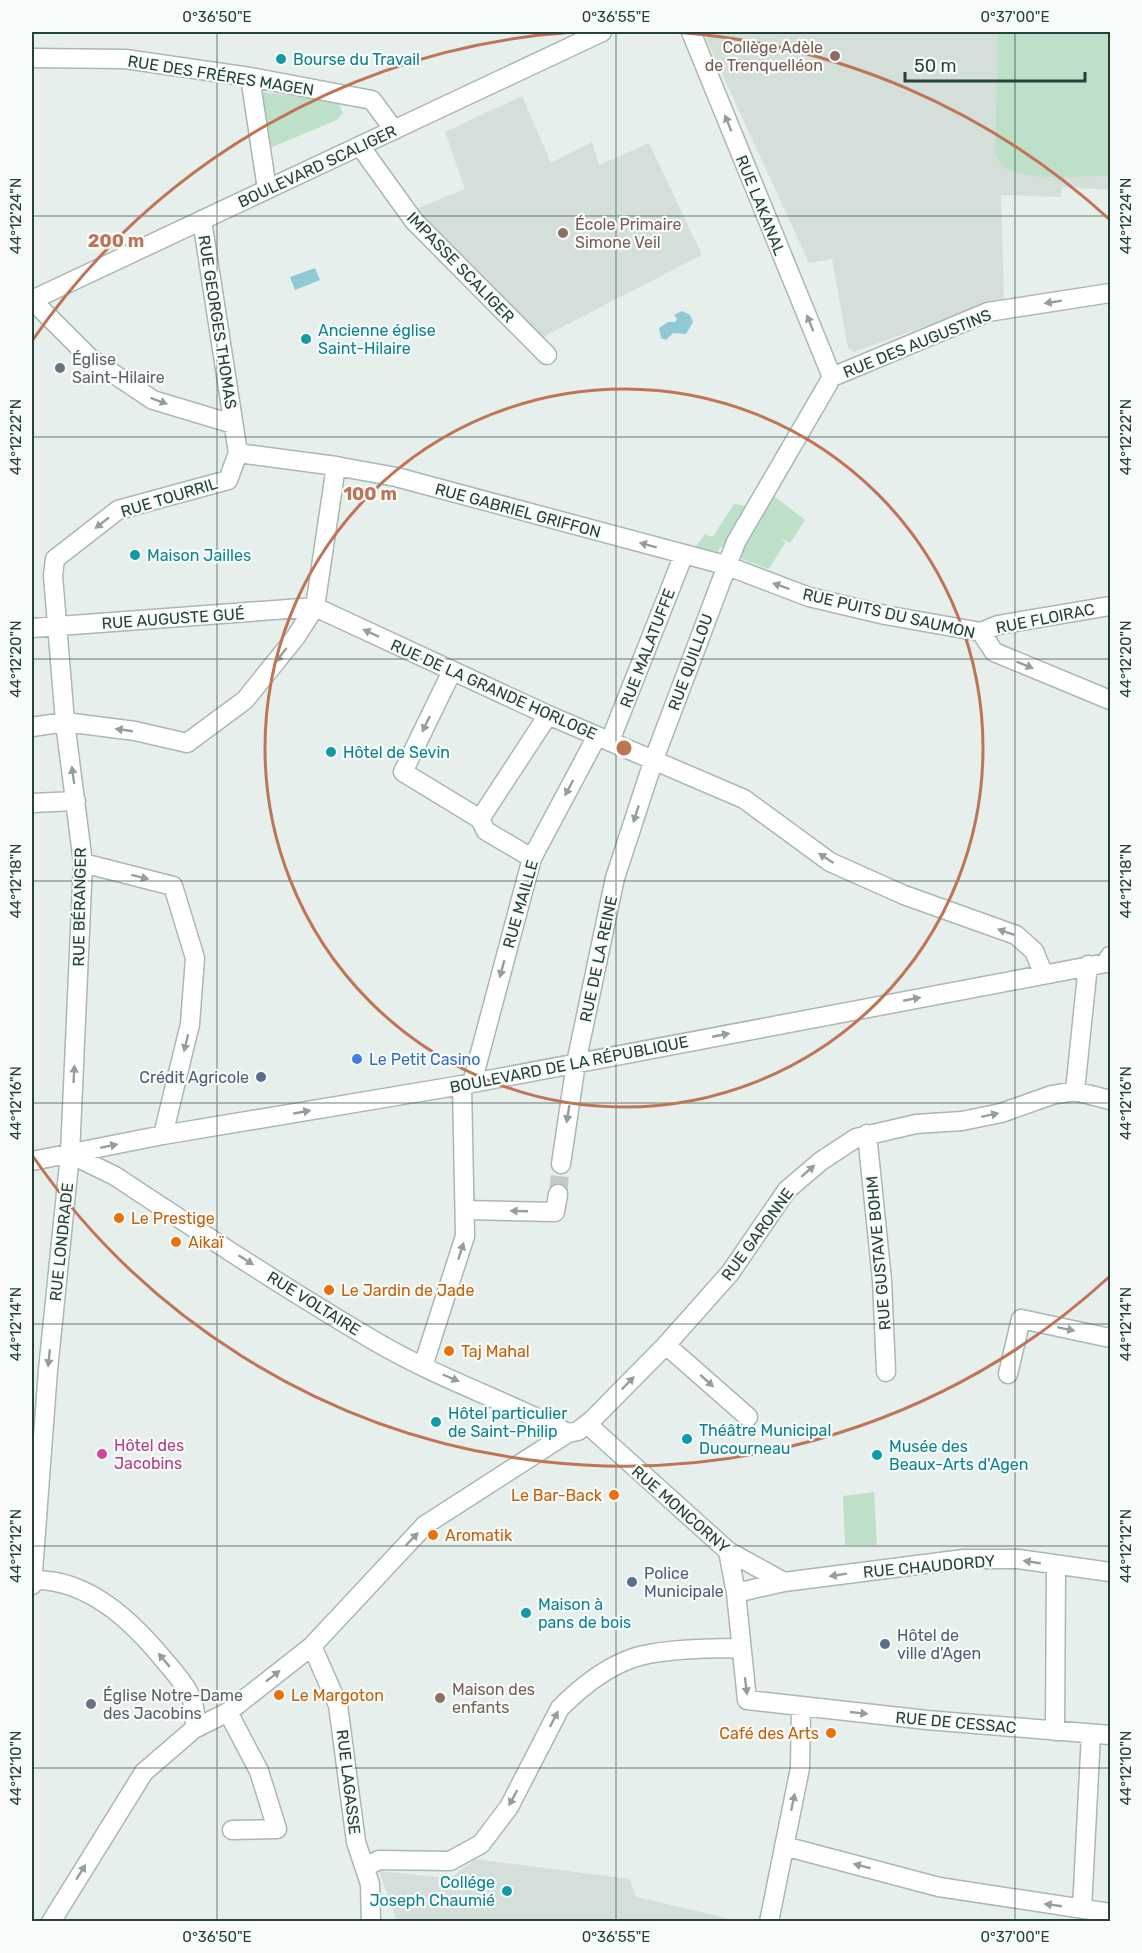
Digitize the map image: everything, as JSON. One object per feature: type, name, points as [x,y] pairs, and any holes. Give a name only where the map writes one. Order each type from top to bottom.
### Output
[{"type":"street","name":"BOULEVARD SCALIGER","points":[[32,300],[602,32]]},
{"type":"street","name":"RUE LAKANAL","points":[[691,32],[832,377]]},
{"type":"street","name":"RUE DES FRÉRES MAGEN","points":[[32,58],[125,59],[250,77],[372,100],[394,130]]},
{"type":"street","points":[[250,77],[267,189]]},
{"type":"street","name":"IMPASSE SCALIGER","points":[[360,146],[414,221],[547,355]]},
{"type":"street","name":"RUE GEORGES THOMAS","points":[[202,220],[238,453]]},
{"type":"street","name":"RUE DES AUGUSTINS","points":[[725,566],[764,490],[832,377],[988,312],[1110,293]]},
{"type":"street","points":[[32,300],[90,358],[153,400],[233,424]]},
{"type":"street","name":"RUE GABRIEL GRIFFON","points":[[238,453],[336,466],[396,477],[725,566]]},
{"type":"street","name":"RUE TOURRIL","points":[[57,626],[53,575],[55,559],[118,510],[228,480],[238,453]]},
{"type":"street","points":[[32,727],[65,722],[135,731],[188,744],[245,700],[296,638],[315,607],[336,466]]},
{"type":"street","name":"RUE MALATUFFE","points":[[603,739],[684,554]]},
{"type":"street","name":"RUE PUITS DU SAUMON","points":[[725,566],[809,597],[885,615],[981,632],[994,652],[1110,700]]},
{"type":"street","name":"RUE QUILLOU","points":[[654,759],[725,566]]},
{"type":"street","name":"RUE FLOIRAC","points":[[981,632],[998,625],[1110,606]]},
{"type":"street","name":"RUE AUGUSTE GUÉ","points":[[32,628],[315,607]]},
{"type":"street","name":"RUE DE LA GRANDE HORLOGE","points":[[315,607],[548,715],[744,799],[830,862],[904,895],[1016,936],[1034,951],[1043,973]]},
{"type":"street","name":"RUE BÉRANGER","points":[[57,626],[65,722],[83,863],[70,1154]]},
{"type":"street","points":[[452,671],[403,772],[480,819],[486,831],[532,858]]},
{"type":"street","points":[[480,819],[548,715]]},
{"type":"street","name":"RUE MAILLE","points":[[423,1366],[465,1236],[467,1084],[532,858],[603,739]]},
{"type":"street","name":"RUE DE LA REINE","points":[[561,1164],[576,1063],[615,878],[654,759]]},
{"type":"street","points":[[32,803],[76,801]]},
{"type":"street","points":[[83,863],[173,886],[195,958],[190,1024],[163,1136]]},
{"type":"street","name":"BOULEVARD DE LA RÉPUBLIQUE","points":[[32,1161],[467,1084],[1088,965],[1108,959]]},
{"type":"street","points":[[1088,965],[1075,1091],[1110,1100]]},
{"type":"street","name":"RUE GARONNE","points":[[51,1922],[144,1773],[194,1729],[228,1712],[312,1646],[425,1525],[568,1433],[578,1431],[587,1424],[666,1345],[730,1273],[787,1190],[820,1161],[867,1134],[916,1124],[962,1122],[1001,1113],[1052,1095],[1075,1091]]},
{"type":"street","name":"RUE GUSTAVE BOHM","points":[[867,1134],[882,1280],[886,1372]]},
{"type":"street","name":"RUE VOLTAIRE","points":[[70,1154],[115,1176],[374,1341],[423,1366],[526,1411],[568,1433]]},
{"type":"street","name":"RUE LONDRADE","points":[[33,1583],[48,1370],[70,1154]]},
{"type":"street","points":[[465,1210],[555,1212],[558,1194]]},
{"type":"street","points":[[1008,1374],[1021,1319],[1110,1338]]},
{"type":"street","points":[[666,1345],[748,1417]]},
{"type":"street","name":"RUE MONCORNY","points":[[587,1424],[728,1551],[783,1582]]},
{"type":"street","points":[[365,1868],[379,1860],[450,1861],[481,1844],[509,1807],[560,1708],[577,1692],[616,1666],[635,1657],[706,1648],[741,1648],[736,1593],[728,1551]]},
{"type":"street","name":"RUE CHAUDORDY","points":[[736,1593],[783,1582],[964,1559],[1018,1559],[1110,1572]]},
{"type":"street","points":[[1055,1731],[1056,1566]]},
{"type":"street","points":[[33,1583],[55,1581],[90,1594],[125,1616],[183,1682],[195,1705],[194,1729]]},
{"type":"street","name":"RUE LAGASSE","points":[[312,1646],[338,1705],[356,1842],[370,1884],[371,1922]]},
{"type":"street","name":"RUE DE CESSAC","points":[[741,1648],[747,1700],[1110,1735]]},
{"type":"street","points":[[769,1922],[800,1768],[801,1707]]},
{"type":"street","points":[[228,1712],[259,1771],[277,1829],[232,1830]]},
{"type":"street","points":[[1082,1909],[1091,1734]]},
{"type":"street","points":[[784,1845],[939,1887],[1110,1913]]},
{"type":"shaded area","points":[[703,32],[1110,32],[1110,190],[1062,187],[1061,197],[1001,195],[1004,300],[982,303],[978,307],[854,352],[848,348],[832,259],[809,263]]},
{"type":"shaded area","name":"École Primaire Simone Veil","points":[[522,96],[551,163],[592,142],[599,165],[649,143],[702,255],[537,340],[413,210],[465,189],[445,132]]},
{"type":"shaded area","name":"Collége Joseph Chaumié","points":[[476,1859],[630,1879],[636,1897],[740,1921],[397,1921],[379,1871],[450,1878]]},
{"type":"green space","points":[[998,32],[1110,32],[1110,175],[1040,176],[1001,166],[995,152]]},
{"type":"green space","points":[[263,92],[338,102],[343,113],[337,120],[270,148],[261,94]]},
{"type":"green space","points":[[770,493],[805,520],[790,543],[781,539],[785,543],[769,569],[739,558],[739,550]]},
{"type":"green space","points":[[734,504],[748,506],[728,549],[720,547],[718,552],[693,550],[705,534],[712,537],[714,535]]},
{"type":"green space","points":[[874,1492],[877,1545],[845,1545],[843,1496]]},
{"type":"water","points":[[315,268],[320,280],[295,290],[290,277]]},
{"type":"water","points":[[682,311],[690,315],[693,322],[686,334],[673,333],[666,340],[661,338],[659,328],[668,322],[675,322],[677,319],[674,315]]},
{"type":"tunnel","points":[[558,1194],[561,1164]]},
{"type":"place","name":"Collège Adèle de Trenquelléon","points":[[835,56]]},
{"type":"place","name":"Bourse du Travail","points":[[281,59]]},
{"type":"place","name":"École Primaire Simone Veil","points":[[563,233]]},
{"type":"place","name":"Ancienne église Saint-Hilaire","points":[[306,339]]},
{"type":"place","name":"Église Saint-Hilaire","points":[[60,368]]},
{"type":"place","name":"Maison Jailles","points":[[135,555]]},
{"type":"place","name":"Hôtel de Sevin","points":[[331,752]]},
{"type":"place","name":"Le Petit Casino","points":[[357,1059]]},
{"type":"place","name":"Crédit Agricole","points":[[261,1077]]},
{"type":"place","name":"Le Prestige","points":[[119,1218]]},
{"type":"place","name":"Aikaï","points":[[176,1242]]},
{"type":"place","name":"Le Jardin de Jade","points":[[329,1290]]},
{"type":"place","name":"Taj Mahal","points":[[449,1351]]},
{"type":"place","name":"Hôtel particulier de Saint-Philip","points":[[436,1422]]},
{"type":"place","name":"Théâtre Municipal Ducourneau","points":[[687,1439]]},
{"type":"place","name":"Hôtel des Jacobins","points":[[102,1454]]},
{"type":"place","name":"Musée des Beaux-Arts d'Agen","points":[[877,1455]]},
{"type":"place","name":"Le Bar-Back","points":[[614,1495]]},
{"type":"place","name":"Aromatik","points":[[433,1535]]},
{"type":"place","name":"Police Municipale","points":[[632,1582]]},
{"type":"place","name":"Maison à pans de bois","points":[[526,1613]]},
{"type":"place","name":"Hôtel de ville d'Agen","points":[[885,1644]]},
{"type":"place","name":"Le Margoton","points":[[279,1695]]},
{"type":"place","name":"Maison des enfants","points":[[440,1698]]},
{"type":"place","name":"Église Notre-Dame des Jacobins","points":[[91,1704]]},
{"type":"place","name":"Café des Arts","points":[[831,1733]]},
{"type":"place","name":"Collége Joseph Chaumié","points":[[507,1891]]}]
